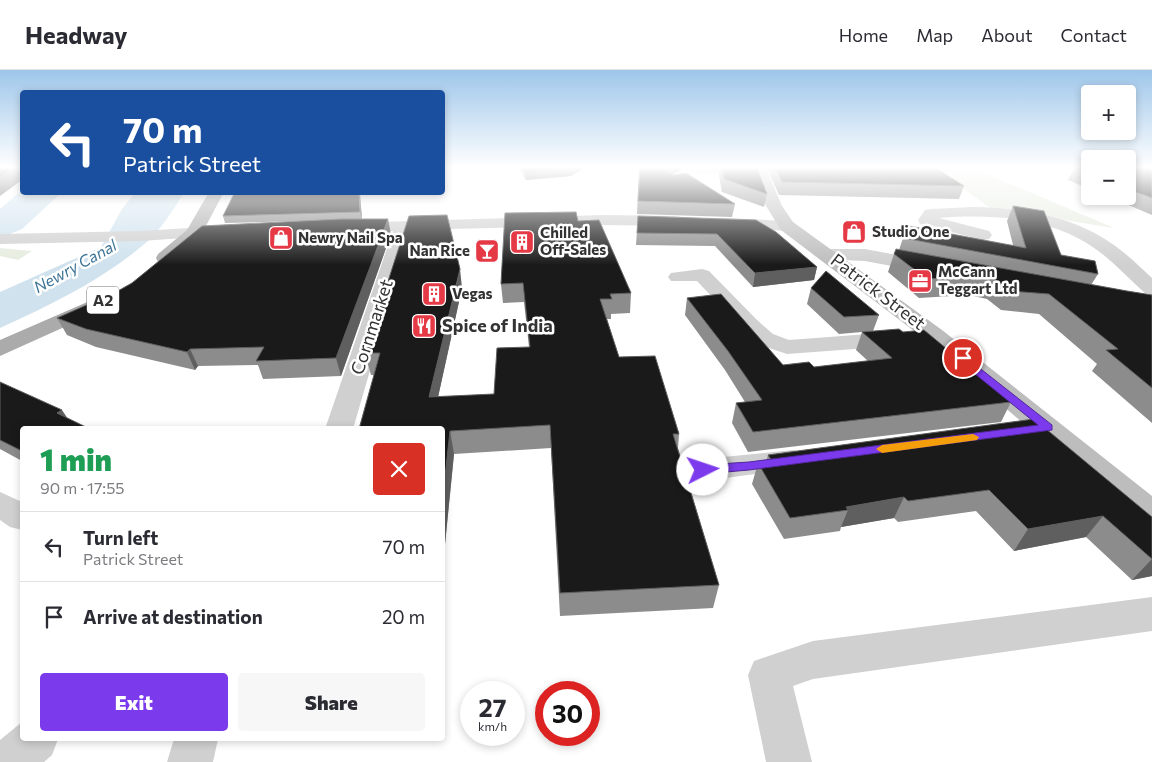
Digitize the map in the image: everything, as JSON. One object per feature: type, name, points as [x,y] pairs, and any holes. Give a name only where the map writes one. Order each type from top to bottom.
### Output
[{"type":"main road","points":[[153,268],[194,233],[212,200]]},
{"type":"main road","points":[[772,200],[787,226]]},
{"type":"main road","name":"Patrick Street","points":[[787,226],[829,255],[934,335],[1152,514]]},
{"type":"main road","name":"A2","points":[[0,348],[113,295]]},
{"type":"street","points":[[983,234],[926,220],[931,214],[965,210],[999,212],[1060,226],[1098,241],[1149,300]]},
{"type":"street","points":[[336,227],[603,220],[787,226]]},
{"type":"street","name":"Cornmarket","points":[[340,426],[404,225]]},
{"type":"street","points":[[0,238],[162,235],[240,229]]},
{"type":"street","points":[[829,255],[864,255],[946,271]]},
{"type":"street","points":[[678,277],[702,275],[754,330],[765,339],[787,347],[934,335]]},
{"type":"street","points":[[1009,433],[1048,428]]},
{"type":"street","points":[[703,470],[816,458]]},
{"type":"street","points":[[0,504],[20,517]]},
{"type":"street","points":[[789,762],[769,675],[813,660],[1152,614]]},
{"type":"street","points":[[9,762],[34,741]]},
{"type":"street","points":[[190,762],[195,741]]},
{"type":"shaded area","points":[[979,200],[1049,200],[1114,228],[990,208]]},
{"type":"shaded area","points":[[0,248],[32,251],[18,260],[0,256]]},
{"type":"water","points":[[10,200],[53,200],[22,229],[0,238],[0,209]]},
{"type":"water","name":"Newry Canal","points":[[129,200],[179,200],[154,234],[126,259],[74,292],[0,328],[0,292],[101,247],[122,209]]},
{"type":"building","points":[[231,200],[359,200],[360,212],[223,216]]},
{"type":"building","points":[[729,200],[735,204],[638,201]]},
{"type":"building","points":[[1013,206],[1044,211],[1061,255],[1095,261],[1098,274],[903,238],[909,226],[1026,248]]},
{"type":"building","points":[[576,212],[578,221],[599,220],[631,293],[610,294],[612,299],[600,299],[619,357],[655,356],[679,434],[673,434],[719,585],[560,593],[550,425],[450,431],[445,477],[445,426],[360,426],[380,353],[365,353],[409,216],[447,215],[460,269],[429,397],[494,394],[497,348],[530,347],[523,283],[501,284],[505,213]]},
{"type":"building","points":[[638,216],[756,220],[776,232],[817,267],[755,273],[717,234],[637,233]]},
{"type":"building","points":[[341,219],[388,219],[336,358],[256,361],[264,347],[190,349],[187,352],[86,329],[57,318],[132,283],[202,226]]},
{"type":"building","points":[[896,249],[1152,295],[1152,388],[1106,350],[1118,349],[1049,294],[1010,291],[996,280],[976,276],[927,279],[894,254]]},
{"type":"building","points":[[826,271],[879,315],[844,317],[811,288]]},
{"type":"building","points":[[721,294],[783,365],[809,362],[814,367],[892,358],[862,332],[899,329],[903,332],[924,330],[1011,402],[753,432],[736,403],[762,400],[728,351],[687,298]]},
{"type":"building","points":[[0,382],[62,410],[57,413],[84,426],[20,426],[20,450],[0,440]]},
{"type":"building","points":[[1034,419],[1152,517],[1152,559],[1103,516],[1028,529],[989,490],[908,501],[904,497],[846,507],[848,510],[790,518],[758,463],[772,461],[768,455]]},
{"type":"slow traffic","points":[[882,449],[973,437]]},
{"type":"place","name":"Studio One","points":[[854,232]]},
{"type":"place","name":"Newry Nail Spa","points":[[281,238]]},
{"type":"place","name":"Chilled Off-Sales","points":[[522,242]]},
{"type":"place","name":"Nan Rice","points":[[487,251]]},
{"type":"place","name":"McCann Teggart Ltd","points":[[920,281]]},
{"type":"place","name":"Vegas","points":[[434,294]]},
{"type":"place","name":"Spice of India","points":[[424,326]]},
{"type":"route","points":[[703,470],[749,466],[1048,428],[963,358]]}]
